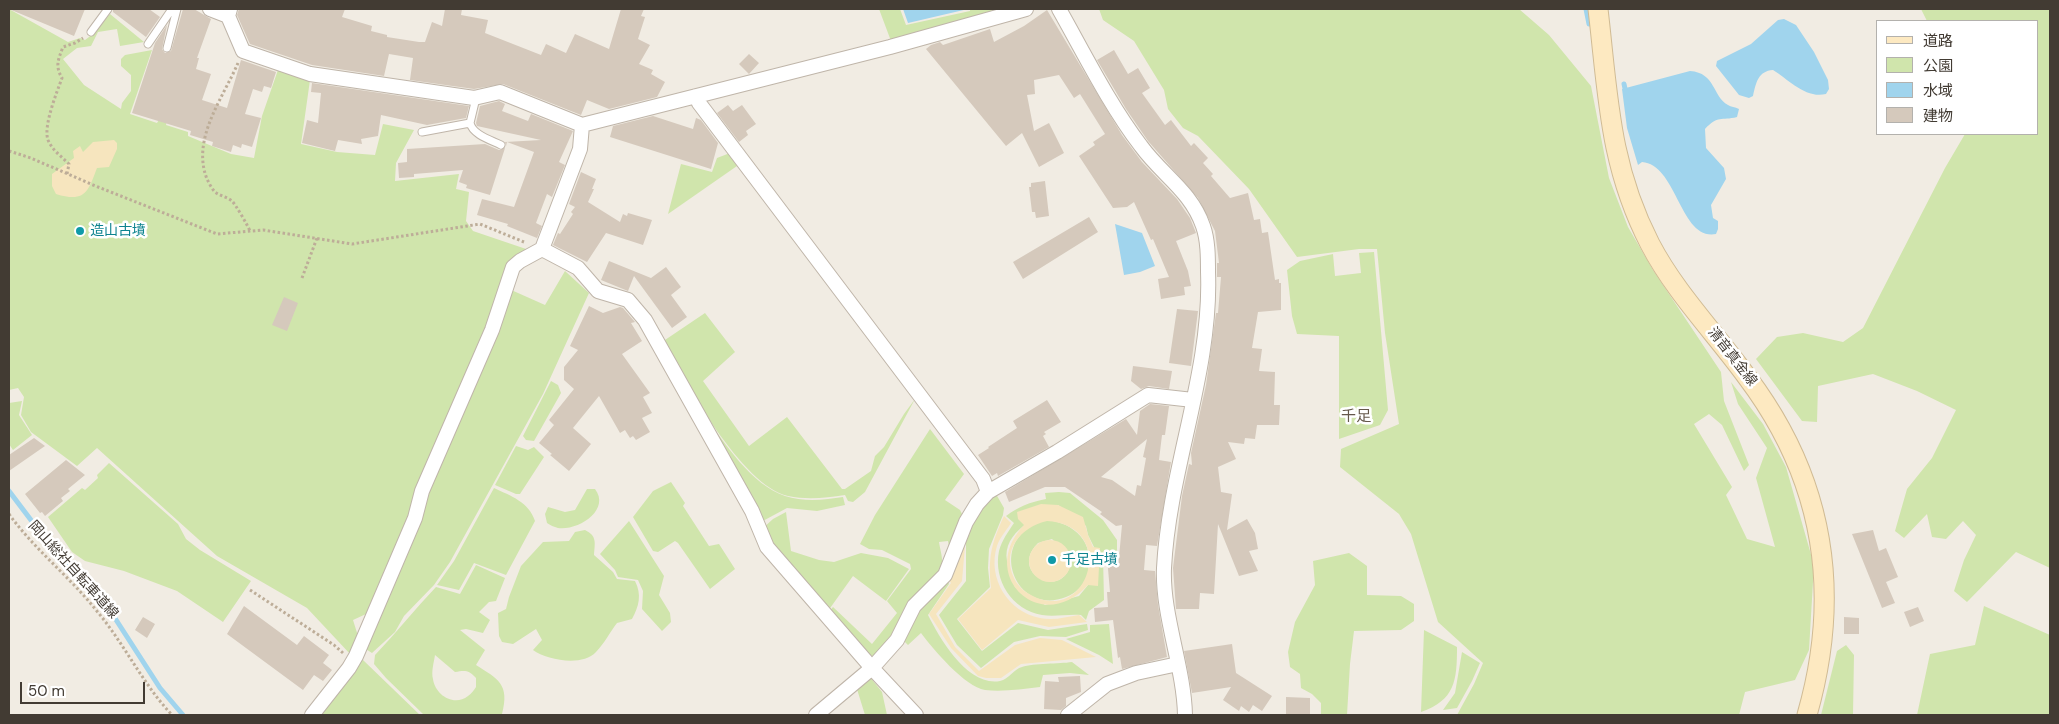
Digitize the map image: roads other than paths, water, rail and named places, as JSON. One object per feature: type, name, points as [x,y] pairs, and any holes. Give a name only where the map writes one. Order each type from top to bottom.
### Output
[{"type":"main road","name":"清音真金線","points":[[1598,9],[1608,108],[1618,162],[1636,214],[1667,273],[1767,404],[1783,431],[1803,476],[1811,500],[1822,554],[1825,616],[1823,645],[1815,690],[1807,715]]},
{"type":"street","points":[[210,9],[229,12],[243,51],[310,74],[476,98],[500,92],[582,125],[890,47],[1026,9]]},
{"type":"street","points":[[1060,9],[1110,100],[1140,146],[1188,197],[1197,210],[1204,230],[1208,258],[1209,301],[1193,400],[1174,491],[1164,569],[1164,586],[1185,715]]},
{"type":"street","points":[[696,96],[699,103],[983,479],[988,492]]},
{"type":"street","points":[[312,715],[352,662],[415,518],[422,491],[492,330],[513,267],[520,261],[542,250],[580,149],[582,125]]},
{"type":"street","points":[[542,250],[578,268],[598,291],[628,300],[645,320],[752,512],[767,547],[872,668],[916,715]]},
{"type":"street","points":[[816,715],[872,668],[897,640],[914,606],[945,575],[966,522],[988,492],[1057,452],[1148,395],[1193,400]]},
{"type":"street","points":[[1068,715],[1107,684],[1136,673],[1178,664]]},
{"type":"lane","points":[[91,32],[108,9]]},
{"type":"lane","points":[[148,44],[172,9]]},
{"type":"lane","points":[[167,48],[177,9]]},
{"type":"lane","points":[[476,98],[470,123],[476,132],[501,145]]},
{"type":"lane","points":[[422,132],[470,123]]},
{"type":"water","points":[[903,9],[968,9],[908,23]]},
{"type":"water","points":[[1784,19],[1796,25],[1814,52],[1828,80],[1829,89],[1826,94],[1812,94],[1798,88],[1773,70],[1764,73],[1758,78],[1753,96],[1749,98],[1739,95],[1716,66],[1717,61],[1751,44],[1778,20]]},
{"type":"water","points":[[1690,71],[1705,76],[1723,101],[1729,106],[1739,109],[1737,117],[1717,120],[1705,129],[1706,148],[1724,168],[1726,179],[1711,205],[1713,218],[1718,221],[1716,234],[1704,233],[1694,226],[1663,175],[1654,166],[1642,162],[1638,165],[1627,128],[1622,89]]},
{"type":"water","points":[[1115,224],[1142,233],[1155,266],[1140,272],[1124,275]]},
{"type":"waterway","points":[[1586,9],[1589,24]]},
{"type":"waterway","points":[[1624,84],[1626,93]]},
{"type":"waterway","points":[[9,491],[40,532],[111,612],[160,688],[183,715]]},
{"type":"place","name":"造山古墳","points":[[80,231]]},
{"type":"place","name":"千足古墳","points":[[1052,560]]},
{"type":"district","name":"千足","points":[[1356,417]]}]
